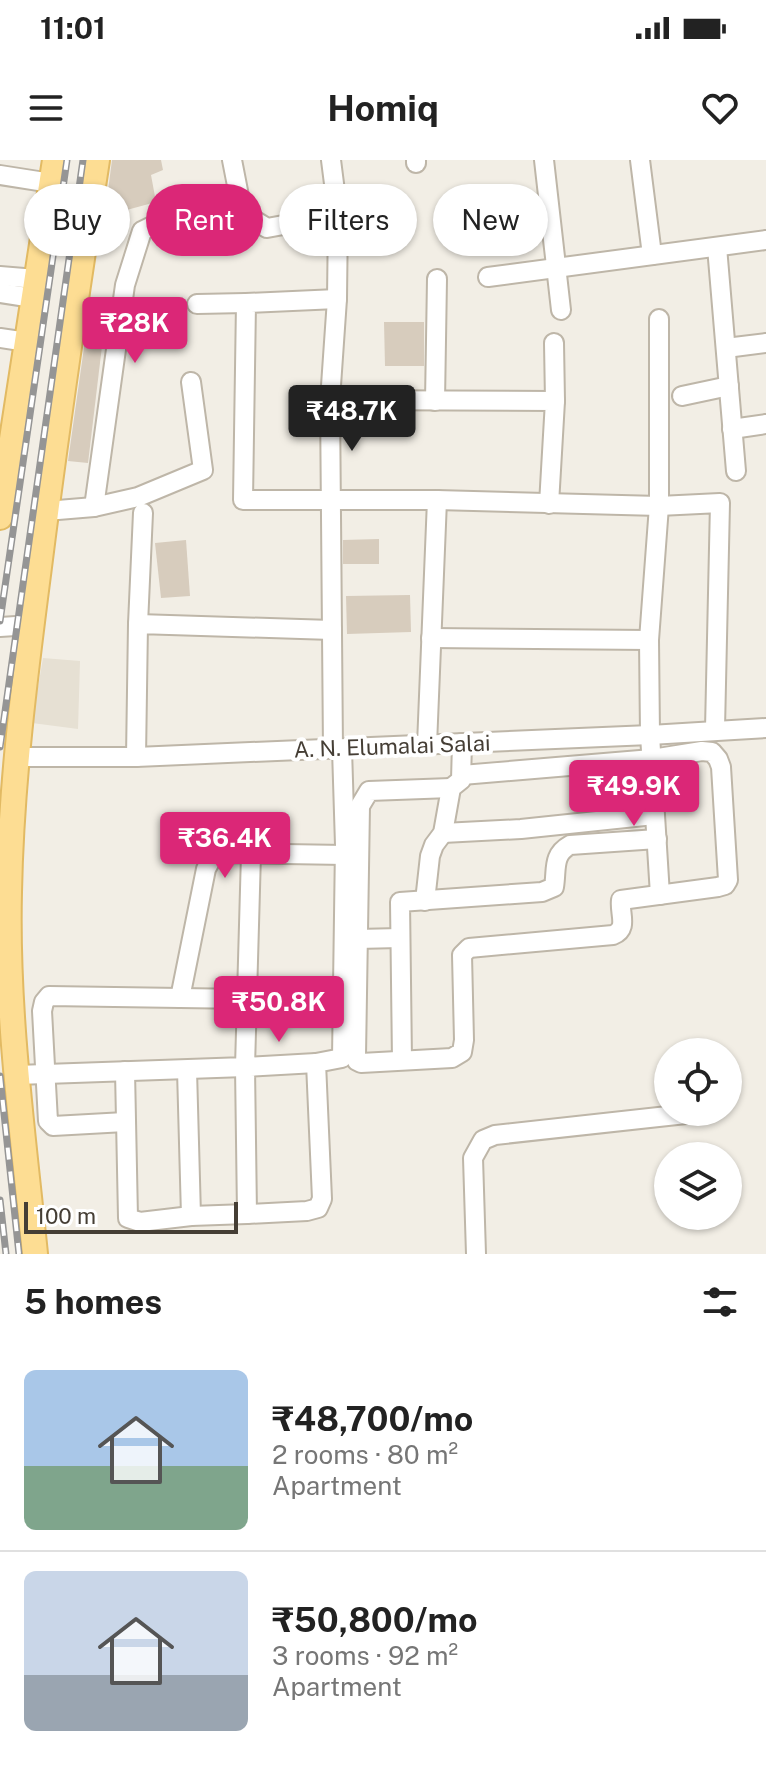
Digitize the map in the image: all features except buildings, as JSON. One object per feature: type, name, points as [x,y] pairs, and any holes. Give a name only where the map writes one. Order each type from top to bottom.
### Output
[{"type":"main road","points":[[35,1254],[17,1075],[9,893],[17,757],[31,625],[60,401],[97,160]]},
{"type":"main road","points":[[0,517],[8,413],[27,342],[51,172]]},
{"type":"street","points":[[232,160],[237,184]]},
{"type":"street","points":[[331,160],[334,184]]},
{"type":"street","points":[[544,160],[561,310]]},
{"type":"street","points":[[640,160],[652,255]]},
{"type":"street","points":[[0,175],[51,172]]},
{"type":"street","points":[[4,189],[51,172]]},
{"type":"street","points":[[94,507],[125,285],[142,231],[146,229]]},
{"type":"street","points":[[488,277],[766,240]]},
{"type":"street","points":[[717,247],[736,471]]},
{"type":"street","points":[[17,1075],[245,1067],[316,1063],[342,1058],[345,855],[332,630],[330,400],[338,256]]},
{"type":"street","points":[[435,401],[437,279]]},
{"type":"street","points":[[0,282],[35,289]]},
{"type":"street","points":[[197,304],[337,299]]},
{"type":"street","points":[[246,303],[243,500],[437,500],[659,506],[720,503],[715,729]]},
{"type":"street","points":[[659,319],[659,506],[649,640],[650,735],[660,895]]},
{"type":"street","points":[[0,338],[27,342]]},
{"type":"street","points":[[549,504],[555,401],[554,343]]},
{"type":"street","points":[[726,348],[766,343]]},
{"type":"street","points":[[46,511],[94,507],[138,497],[203,470],[191,382]]},
{"type":"street","points":[[682,396],[729,386]]},
{"type":"street","points":[[330,400],[555,401]]},
{"type":"street","points":[[732,429],[766,424]]},
{"type":"street","points":[[427,745],[437,500]]},
{"type":"street","points":[[136,757],[143,513]]},
{"type":"street","points":[[138,624],[332,630]]},
{"type":"street","points":[[0,627],[31,625]]},
{"type":"street","points":[[431,638],[649,640]]},
{"type":"street","name":"A. N. Elumalai Salai","points":[[17,757],[136,757],[766,728]]},
{"type":"street","points":[[425,901],[430,856],[443,833],[462,743]]},
{"type":"street","points":[[702,751],[712,752],[718,759],[729,874],[725,885],[621,900],[623,925],[613,935],[469,948],[462,955],[462,1052],[452,1058],[357,1061],[362,801],[369,791],[652,759],[702,751]]},
{"type":"street","points":[[443,833],[521,829],[654,815]]},
{"type":"street","points":[[402,1060],[400,902],[549,891],[554,887],[558,853],[570,845],[657,839]]},
{"type":"street","points":[[180,998],[206,869],[212,858],[222,853],[345,855]]},
{"type":"street","points":[[247,1214],[245,1067],[251,854]]},
{"type":"street","points":[[357,939],[400,938]]},
{"type":"street","points":[[125,1122],[53,1126],[48,1121],[42,1011],[49,996],[246,999]]},
{"type":"street","points":[[125,1071],[128,1218],[140,1222],[318,1208],[322,1199],[316,1063]]},
{"type":"street","points":[[187,1070],[191,1216]]},
{"type":"street","points":[[476,1254],[473,1158],[483,1140],[495,1135],[654,1118]]},
{"type":"shaded area","points":[[43,658],[80,661],[78,729],[32,723]]},
{"type":"railway","points":[[0,621],[67,160]]},
{"type":"railway","points":[[0,747],[83,160]]},
{"type":"railway","points":[[0,1076],[19,1254]]},
{"type":"railway","points":[[0,1200],[6,1254]]}]
